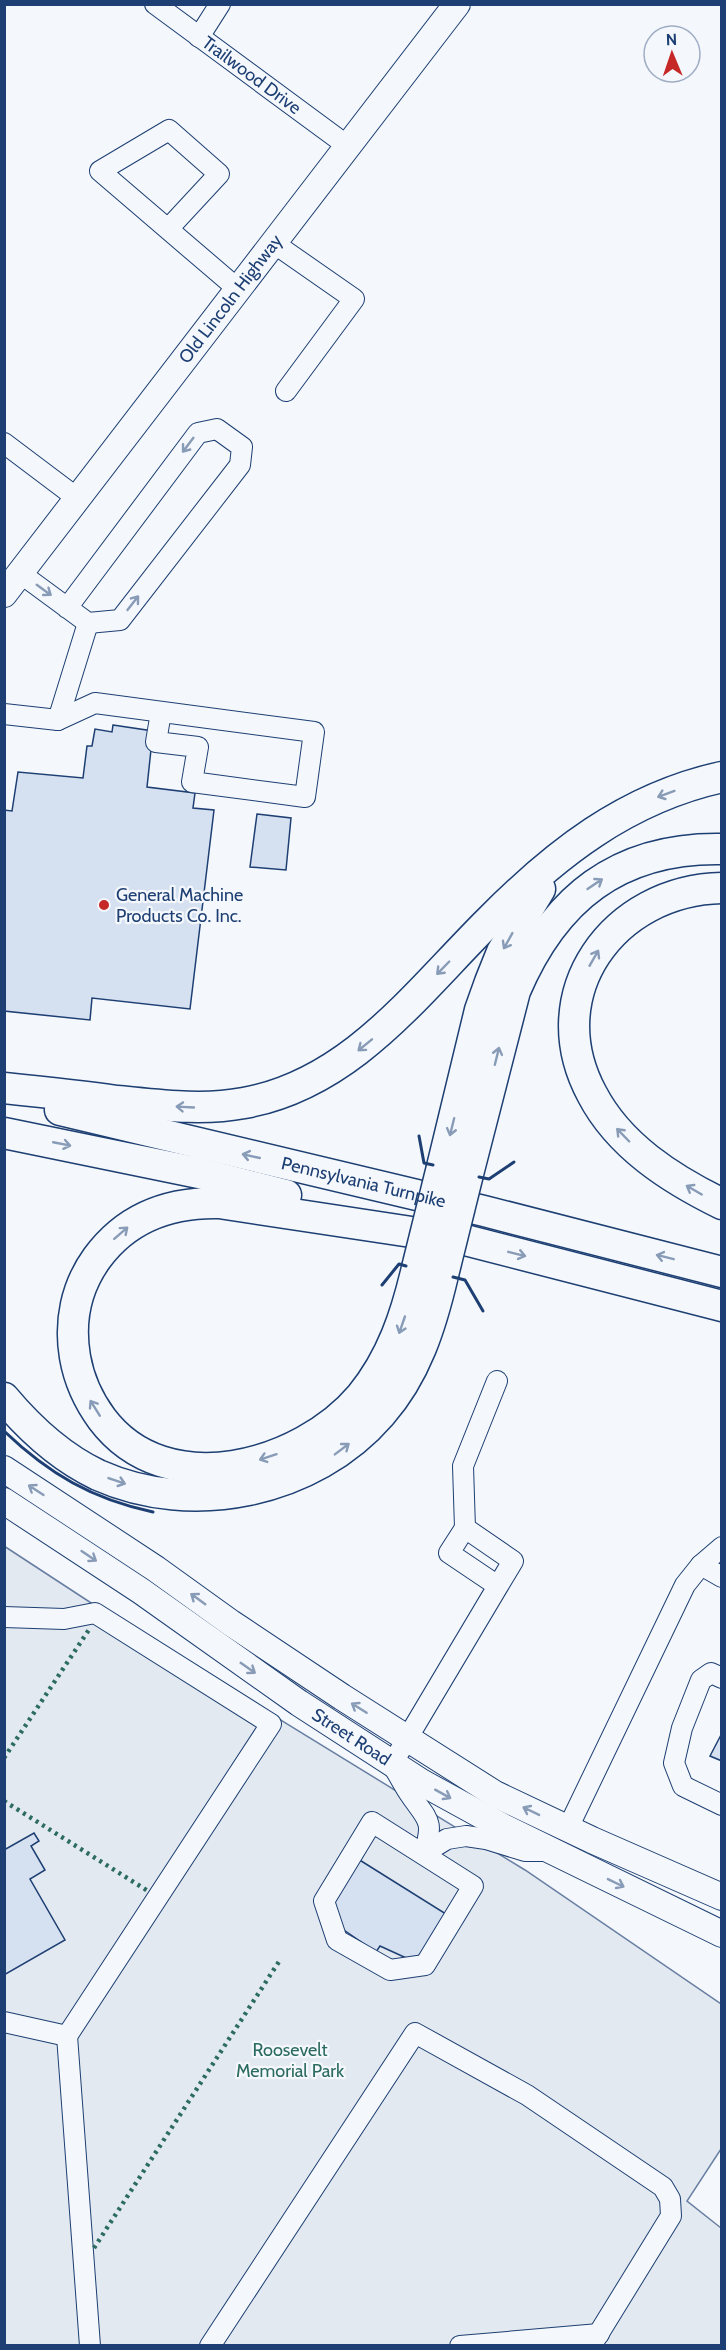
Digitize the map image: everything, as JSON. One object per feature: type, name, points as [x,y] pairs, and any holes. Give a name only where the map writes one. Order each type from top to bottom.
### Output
[{"type":"highway","points":[[4,1088],[196,1107],[245,1103],[294,1088],[341,1064],[381,1032],[489,921],[561,856],[607,822],[632,808],[689,785],[722,777]]},
{"type":"highway","points":[[4,1398],[50,1445],[98,1475],[148,1491],[203,1496],[260,1488],[288,1479],[338,1452],[381,1415],[412,1368],[424,1345],[430,1272],[455,1171],[526,964],[555,921],[574,900],[596,883],[645,859],[695,849],[722,849]]},
{"type":"highway","points":[[455,1171],[480,1010],[490,982],[516,927],[561,856]]},
{"type":"highway","points":[[722,888],[692,890],[658,901],[641,909],[614,930],[598,950],[586,971],[580,987],[575,1020],[578,1058],[583,1077],[604,1114],[621,1134],[659,1167],[694,1191],[722,1204]]},
{"type":"highway","name":"Pennsylvania Turnpike","points":[[4,1097],[484,1211],[722,1272]]},
{"type":"highway","name":"Pennsylvania Turnpike","points":[[4,1133],[199,1173],[722,1306]]},
{"type":"highway","points":[[430,1272],[388,1355],[360,1397],[323,1430],[278,1454],[253,1462],[190,1468],[160,1461],[131,1446],[118,1436],[96,1411],[81,1382],[72,1332],[77,1297],[84,1281],[92,1265],[114,1238],[128,1226],[156,1211],[186,1204],[219,1203],[460,1239]]},
{"type":"main road","name":"Old Lincoln Highway","points":[[4,594],[275,244],[457,4]]},
{"type":"main road","name":"Street Road","points":[[4,1470],[156,1569],[231,1623],[342,1697],[495,1794],[722,1896]]},
{"type":"main road","name":"Street Road","points":[[4,1501],[141,1591],[299,1703],[392,1764],[483,1816],[722,1934]]},
{"type":"street","name":"Trailwood Drive","points":[[155,4],[349,147]]},
{"type":"street","points":[[199,37],[220,4]]},
{"type":"street","points":[[168,229],[219,174],[169,130],[100,171],[239,290]]},
{"type":"street","points":[[275,244],[354,299],[286,391]]},
{"type":"street","points":[[20,573],[67,608],[88,623],[120,620],[240,465],[242,447],[217,429],[198,432],[67,608]]},
{"type":"street","points":[[4,442],[77,498]]},
{"type":"street","points":[[58,720],[88,623]]},
{"type":"street","points":[[4,714],[58,720],[95,703],[314,732],[305,797],[192,782],[198,747],[156,742],[161,712]]},
{"type":"street","points":[[497,1381],[463,1466],[465,1528],[449,1553],[498,1586]]},
{"type":"street","points":[[424,1853],[430,1833],[425,1812],[410,1794],[392,1764],[513,1562],[465,1528]]},
{"type":"street","points":[[568,1828],[685,1585],[701,1565],[722,1547]]},
{"type":"street","points":[[701,1565],[722,1577]]},
{"type":"street","points":[[4,1617],[64,1619],[95,1613],[271,1724],[67,2036],[90,2346]]},
{"type":"street","points":[[722,1678],[711,1673],[701,1680],[682,1728],[674,1762],[683,1786],[722,1805]]},
{"type":"street","points":[[372,1822],[424,1853],[473,1886],[425,1965],[390,1970],[337,1940],[324,1900],[372,1822]]},
{"type":"street","points":[[424,1853],[447,1839],[466,1836],[486,1839],[525,1851],[552,1851]]},
{"type":"street","points":[[4,2022],[67,2036]]},
{"type":"street","points":[[210,2346],[415,2033],[527,2095],[663,2187],[670,2199],[671,2216],[595,2340],[460,2346]]},
{"type":"green space","name":"Roosevelt Memorial Park","points":[[4,1546],[108,1614],[525,1870],[721,2004],[721,2149],[687,2201],[721,2228],[721,2345],[5,2345]]},
{"type":"building","name":"General Machine Products Co. Inc.","points":[[113,725],[153,731],[147,787],[195,793],[193,808],[214,810],[190,1009],[92,998],[90,1020],[4,1011],[4,810],[12,811],[18,772],[83,778],[87,746],[92,746],[95,729],[112,732]]},
{"type":"building","points":[[257,814],[291,818],[286,870],[250,867]]},
{"type":"building","points":[[722,1733],[722,1761],[710,1756]]},
{"type":"building","points":[[34,1833],[39,1841],[31,1846],[45,1870],[30,1879],[65,1940],[4,1975],[4,1850]]},
{"type":"building","points":[[358,1859],[446,1914],[415,1962],[380,1946],[376,1952],[338,1926],[329,1903]]},
{"type":"hedge","points":[[4,1758],[90,1628]]},
{"type":"hedge","points":[[4,1801],[148,1891]]},
{"type":"hedge","points":[[94,2248],[280,1960]]},
{"type":"wall","points":[[419,1136],[424,1163],[433,1165]]},
{"type":"wall","points":[[479,1177],[489,1179],[514,1162]]},
{"type":"wall","points":[[382,1285],[399,1264],[406,1266]]},
{"type":"wall","points":[[453,1277],[465,1280],[483,1311]]},
{"type":"wall","points":[[4,1431],[38,1460],[72,1483],[110,1500],[153,1512]]},
{"type":"place","name":"General Machine Products Co. Inc.","points":[[104,905]]}]
